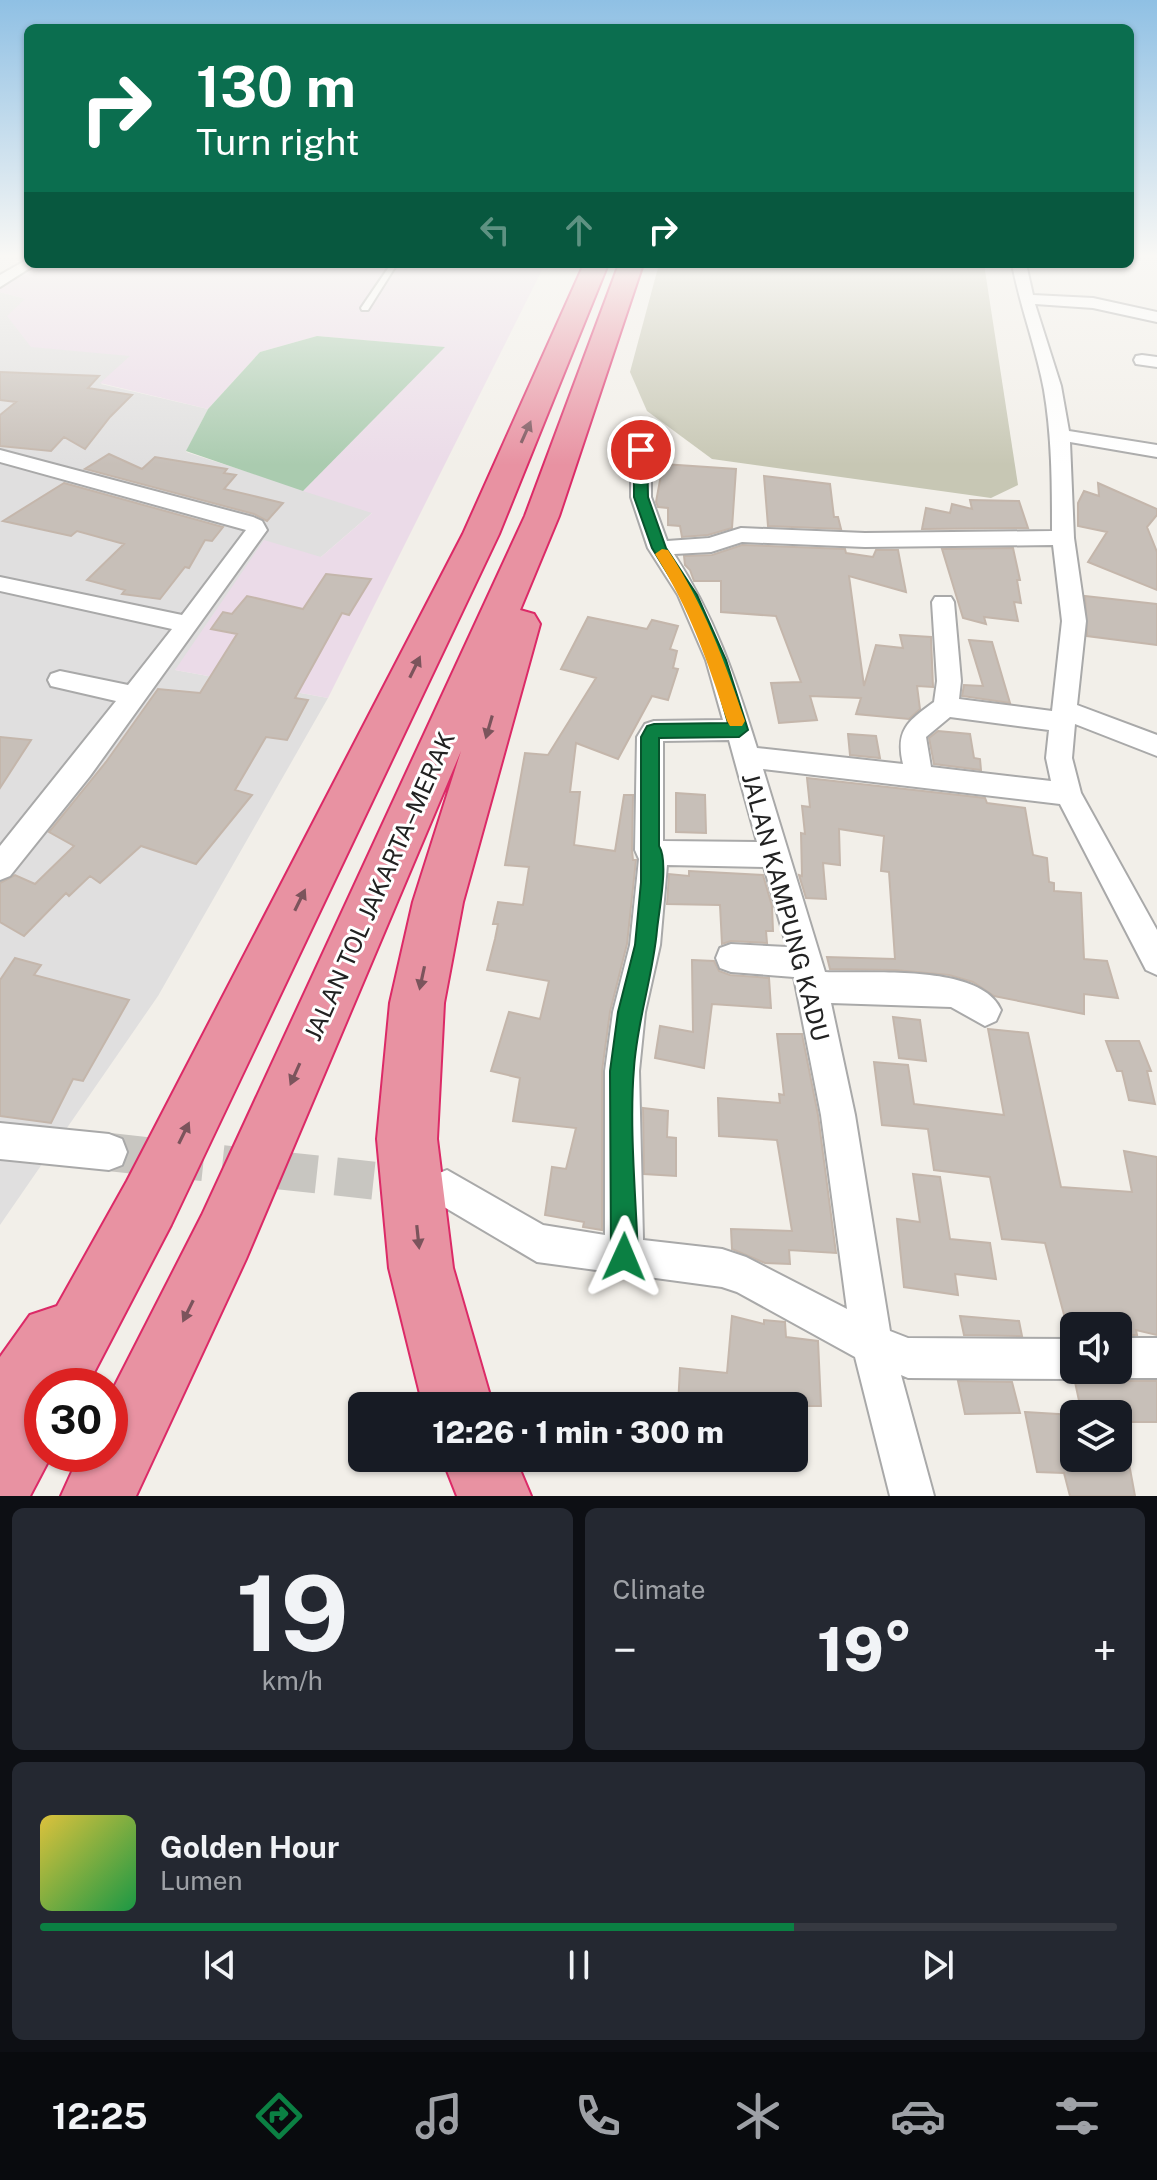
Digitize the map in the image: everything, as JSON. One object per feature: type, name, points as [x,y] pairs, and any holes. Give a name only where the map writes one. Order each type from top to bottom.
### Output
[{"type":"highway","points":[[60,1368],[149,1203],[481,534],[570,326]]},
{"type":"highway","name":"JALAN TOL JAKARTA–MERAK","points":[[98,1496],[224,1237],[542,516],[609,326]]},
{"type":"highway","points":[[454,1392],[421,1268],[407,1139],[417,1003],[438,902],[539,557],[542,516]]},
{"type":"highway","points":[[0,1416],[149,1203]]},
{"type":"highway","points":[[0,1479],[24,1435]]},
{"type":"highway","points":[[484,1472],[494,1496]]},
{"type":"street","points":[[1034,326],[1052,386],[1060,435],[1063,538],[1074,621],[1059,758],[1068,794],[1157,960]]},
{"type":"street","points":[[1060,435],[1157,451]]},
{"type":"street","name":"JALAN KAMPUNG KADU","points":[[660,439],[649,442],[641,450],[641,497],[659,548],[689,595],[718,660],[809,975],[838,1115],[872,1344],[912,1496]]},
{"type":"street","points":[[0,456],[255,526],[256,535],[81,768],[0,867]]},
{"type":"street","points":[[659,548],[711,545],[741,535],[865,540],[1063,538]]},
{"type":"street","points":[[0,584],[188,624]]},
{"type":"street","points":[[943,602],[949,681],[946,707]]},
{"type":"street","points":[[60,680],[134,696]]},
{"type":"street","points":[[921,779],[910,741],[912,733],[946,707],[1064,716],[1157,746]]},
{"type":"street","points":[[774,855],[654,853],[649,850],[650,737],[654,731],[743,743],[843,766],[921,779],[1068,794]]},
{"type":"street","points":[[624,1257],[623,1046],[645,945],[654,853]]},
{"type":"street","points":[[731,958],[809,975],[951,992],[985,1010]]},
{"type":"street","points":[[0,1141],[109,1152]]},
{"type":"street","points":[[447,1188],[537,1243],[722,1268],[746,1276],[872,1344],[908,1358],[1060,1359]]},
{"type":"street","points":[[1132,1358],[1157,1358]]},
{"type":"shaded area","points":[[0,326],[75,326],[131,356],[101,384],[208,409],[186,452],[373,512],[321,557],[175,670],[328,698],[158,996],[0,1225]]},
{"type":"shaded area","points":[[15,326],[514,326],[328,698],[175,670],[264,540],[321,557],[372,513],[303,491],[444,347],[317,336],[260,352],[208,409],[100,383],[130,356],[31,347]]},
{"type":"shaded area","points":[[642,326],[994,326],[1018,485],[991,498],[712,459],[647,411],[630,372]]},
{"type":"green space","points":[[317,336],[445,347],[303,491],[186,451],[208,409],[260,352]]},
{"type":"building","points":[[0,372],[99,376],[88,388],[132,395],[85,449],[64,437],[51,451],[0,446],[0,415],[16,402],[0,400]]},
{"type":"building","points":[[109,454],[142,469],[155,457],[227,469],[224,473],[236,475],[224,489],[283,503],[267,521],[254,514],[85,469]]},
{"type":"building","points":[[663,464],[736,469],[732,528],[708,535],[682,537],[680,526],[668,525],[668,508],[658,507],[656,502]]},
{"type":"building","points":[[764,476],[830,484],[834,517],[838,517],[841,529],[768,526]]},
{"type":"building","points":[[64,483],[223,527],[212,541],[205,540],[189,568],[185,567],[160,599],[122,594],[125,590],[87,580],[124,544],[77,531],[71,536],[3,521]]},
{"type":"building","points":[[1098,483],[1157,509],[1157,515],[1147,527],[1157,552],[1157,590],[1088,562],[1107,532],[1078,526],[1078,503],[1084,491],[1099,496]]},
{"type":"building","points":[[970,500],[1019,501],[1028,528],[922,529],[926,508],[950,513],[952,504],[972,509]]},
{"type":"building","points":[[742,545],[845,549],[846,553],[873,557],[876,550],[898,550],[906,592],[849,576],[864,686],[876,645],[903,648],[900,635],[931,637],[933,687],[917,686],[920,709],[909,719],[856,714],[861,698],[810,696],[817,720],[779,723],[771,683],[801,682],[776,616],[721,612],[721,581],[694,581],[685,565],[684,556],[712,555]]},
{"type":"building","points":[[1013,548],[1020,580],[1017,580],[1021,603],[1014,602],[1018,621],[984,617],[986,624],[963,618],[942,549]]},
{"type":"building","points":[[326,574],[371,579],[349,615],[342,613],[295,698],[308,700],[287,740],[266,737],[235,790],[252,795],[196,864],[141,846],[100,883],[90,876],[69,896],[66,893],[24,936],[0,922],[0,883],[15,875],[35,884],[74,846],[49,832],[106,762],[158,689],[200,693],[237,634],[211,629],[223,612],[232,614],[247,596],[303,609]]},
{"type":"building","points":[[1085,596],[1157,604],[1157,645],[1087,636]]},
{"type":"building","points":[[588,617],[647,629],[652,620],[678,626],[670,649],[677,651],[673,668],[678,669],[668,700],[652,696],[618,759],[576,743],[570,792],[580,792],[574,845],[615,851],[624,795],[633,795],[632,850],[633,860],[636,860],[627,944],[610,1012],[602,1071],[602,1230],[583,1227],[584,1222],[545,1215],[552,1167],[566,1169],[576,1128],[513,1121],[520,1078],[491,1071],[509,1012],[540,1019],[549,981],[487,970],[498,924],[493,924],[498,902],[523,905],[529,867],[505,865],[525,753],[548,755],[596,678],[561,669]]},
{"type":"building","points":[[969,640],[992,642],[1010,703],[962,696],[964,685],[983,686]]},
{"type":"building","points":[[938,731],[970,734],[974,758],[980,759],[981,770],[934,764],[929,738]]},
{"type":"building","points":[[848,734],[876,736],[880,758],[850,755]]},
{"type":"building","points":[[0,737],[31,740],[0,788]]},
{"type":"building","points":[[807,778],[985,798],[987,803],[1025,808],[1033,855],[1047,858],[1049,882],[1054,883],[1054,891],[1081,893],[1084,959],[1107,961],[1118,998],[1084,994],[1084,1014],[994,996],[973,982],[949,975],[830,969],[827,957],[895,959],[889,872],[881,871],[884,836],[839,829],[840,865],[823,863],[826,899],[806,898],[799,875],[802,876],[801,833],[805,834],[802,806],[810,807]]},
{"type":"building","points":[[676,793],[705,795],[706,833],[676,832]]},
{"type":"building","points":[[689,871],[763,875],[772,906],[773,931],[766,931],[767,943],[731,941],[722,944],[720,905],[667,904],[669,874],[689,876]]},
{"type":"building","points":[[15,958],[41,965],[34,975],[129,1000],[83,1081],[73,1079],[51,1123],[0,1116],[0,980]]},
{"type":"building","points":[[692,960],[714,961],[719,971],[730,975],[769,978],[771,1008],[712,1004],[704,1068],[655,1058],[660,1026],[693,1032]]},
{"type":"building","points":[[893,1017],[920,1020],[926,1061],[899,1058]]},
{"type":"building","points":[[988,1029],[1028,1033],[1061,1187],[1132,1192],[1124,1151],[1157,1157],[1157,1335],[1136,1330],[1137,1335],[1132,1335],[1132,1312],[1063,1312],[1045,1243],[1002,1239],[990,1177],[934,1170],[928,1129],[882,1125],[874,1062],[908,1065],[914,1104],[1004,1115]]},
{"type":"building","points":[[777,1034],[802,1034],[818,1115],[836,1253],[789,1250],[790,1264],[765,1263],[732,1249],[731,1229],[792,1231],[777,1140],[719,1136],[718,1098],[780,1103],[779,1094],[784,1095]]},
{"type":"building","points":[[1106,1041],[1139,1041],[1151,1071],[1147,1071],[1155,1104],[1129,1100],[1122,1071],[1117,1071]]},
{"type":"building","points":[[643,1108],[668,1111],[667,1137],[676,1138],[676,1176],[644,1174]]},
{"type":"building","points":[[913,1174],[940,1177],[950,1239],[990,1243],[996,1279],[955,1274],[958,1295],[904,1287],[897,1219],[920,1222]]},
{"type":"building","points":[[732,1316],[764,1324],[764,1320],[785,1322],[786,1337],[818,1341],[821,1406],[808,1406],[808,1392],[679,1392],[680,1368],[727,1373]]},
{"type":"building","points":[[960,1316],[1019,1321],[1022,1336],[964,1335]]},
{"type":"building","points":[[958,1381],[1012,1382],[1020,1413],[965,1414]]},
{"type":"building","points":[[1157,1381],[1157,1422],[1132,1422],[1132,1400],[1079,1400],[1075,1384]]},
{"type":"building","points":[[1025,1412],[1060,1414],[1060,1472],[1131,1472],[1135,1496],[1070,1496],[1064,1473],[1037,1472]]},
{"type":"tunnel","points":[[109,1152],[415,1185]]},
{"type":"slow traffic","points":[[662,554],[689,595],[718,660],[736,721]]},
{"type":"route","points":[[624,1257],[625,1183],[621,1149],[623,1046],[641,969],[652,882],[654,853],[649,850],[650,737],[654,731],[739,730],[718,660],[689,595],[659,548],[641,497],[641,450]]}]
